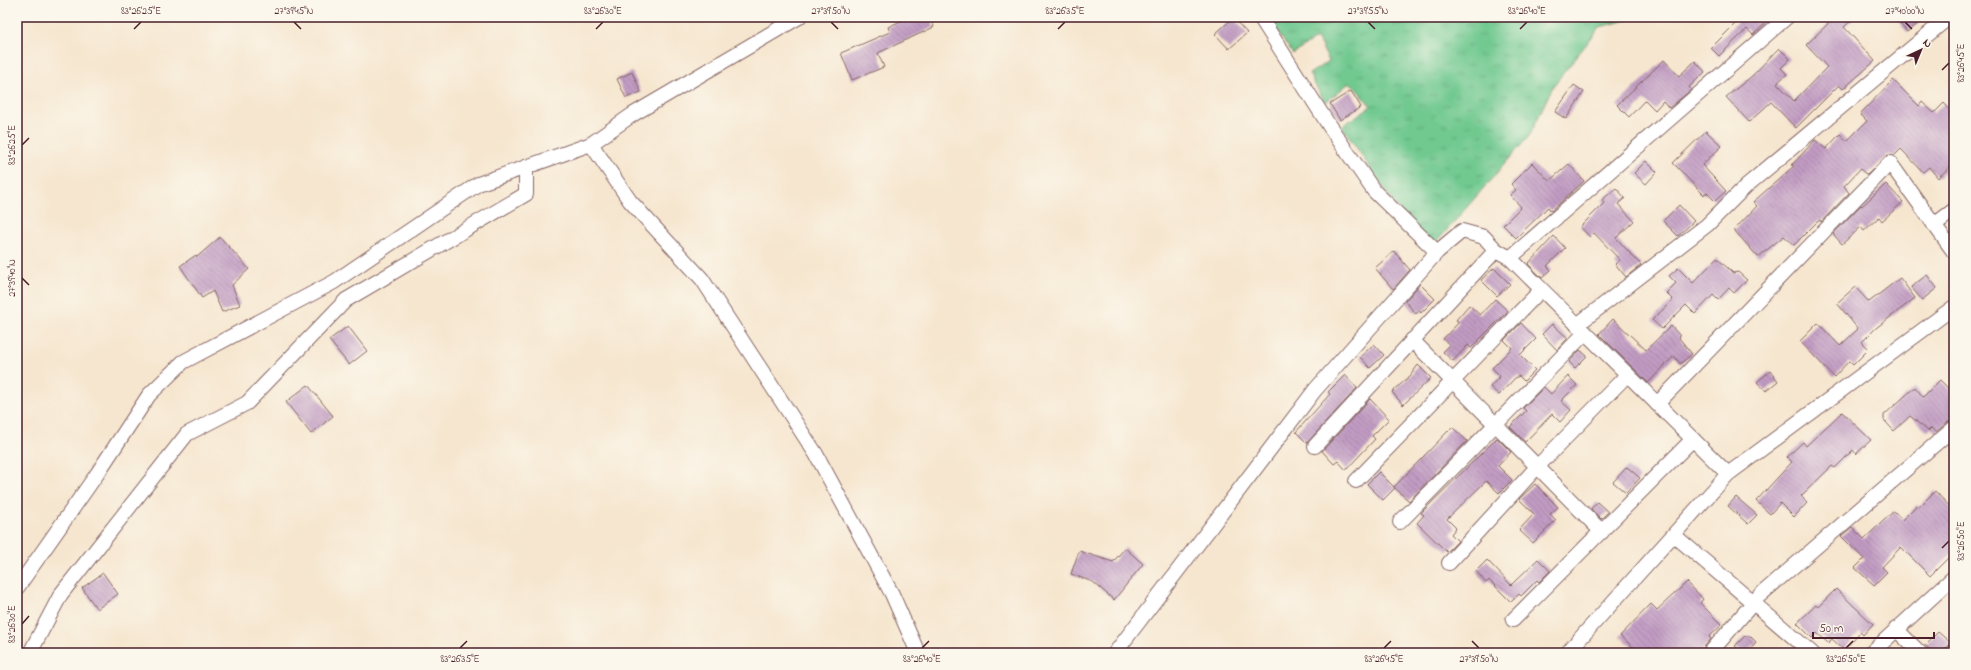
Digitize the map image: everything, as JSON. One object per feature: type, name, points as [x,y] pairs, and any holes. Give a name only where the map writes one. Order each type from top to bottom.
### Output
[{"type":"street","points":[[17,588],[97,474],[149,395],[183,362],[334,282],[478,184],[591,144],[632,115],[798,17]]},
{"type":"street","points":[[1260,17],[1330,127],[1374,191],[1437,252]]},
{"type":"street","points":[[1510,258],[1787,17]]},
{"type":"street","points":[[1400,522],[1495,424],[1581,329],[1707,225],[1746,186],[1949,17]]},
{"type":"street","points":[[591,144],[630,200],[702,279],[816,454],[892,594],[918,653]]},
{"type":"street","points":[[1657,404],[1890,162],[1954,252]]},
{"type":"street","points":[[30,653],[61,594],[187,434],[247,403],[346,300],[526,194],[526,167]]},
{"type":"street","points":[[1934,225],[1954,210]]},
{"type":"street","points":[[1115,653],[1315,390],[1437,252],[1462,231],[1484,237],[1496,250],[1510,258],[1728,474]]},
{"type":"street","points":[[1315,446],[1496,250]]},
{"type":"street","points":[[1356,481],[1541,290]]},
{"type":"street","points":[[1567,653],[1728,474],[1954,307]]},
{"type":"street","points":[[1412,340],[1602,532]]},
{"type":"street","points":[[1449,563],[1538,467],[1627,375]]},
{"type":"street","points":[[1710,653],[1754,603],[1954,428]]},
{"type":"street","points":[[1513,620],[1693,439]]},
{"type":"street","points":[[1674,535],[1812,653]]},
{"type":"street","points":[[1871,653],[1954,577]]},
{"type":"street","points":[[1896,629],[1920,653]]},
{"type":"green space","points":[[1267,17],[1638,17],[1600,27],[1553,86],[1530,135],[1433,246],[1397,208],[1342,126],[1371,106],[1350,82],[1325,103],[1309,74],[1329,61],[1317,38],[1293,54]]},
{"type":"building","points":[[909,17],[930,17],[934,27],[878,53],[884,67],[852,80],[841,53],[890,32],[888,27]]},
{"type":"building","points":[[1735,17],[1772,17],[1753,35],[1747,29],[1719,56],[1711,48],[1738,21]]},
{"type":"building","points":[[1835,17],[1855,17],[1844,27],[1875,61],[1843,89],[1839,85],[1796,128],[1771,102],[1749,122],[1726,97],[1752,76],[1779,48],[1790,59],[1781,68],[1787,74],[1777,83],[1794,101],[1827,67],[1806,45]]},
{"type":"building","points":[[1895,17],[1927,17],[1907,32]]},
{"type":"building","points":[[1233,18],[1247,33],[1229,49],[1215,34]]},
{"type":"building","points":[[1664,60],[1679,76],[1695,61],[1705,72],[1689,87],[1691,90],[1669,108],[1663,101],[1655,110],[1645,100],[1629,117],[1617,105]]},
{"type":"building","points":[[632,72],[641,92],[626,98],[617,79]]},
{"type":"building","points":[[1893,80],[1919,106],[1922,102],[1934,113],[1944,103],[1954,114],[1954,163],[1938,178],[1929,167],[1923,172],[1901,149],[1894,156],[1888,155],[1867,175],[1860,169],[1844,186],[1849,193],[1821,222],[1820,220],[1816,223],[1794,245],[1784,236],[1758,257],[1734,230],[1757,206],[1753,202],[1794,166],[1792,165],[1815,140],[1826,149],[1840,134],[1847,141],[1867,121],[1860,114]]},
{"type":"building","points":[[1574,85],[1584,92],[1566,119],[1555,112]]},
{"type":"building","points":[[1351,91],[1361,107],[1340,120],[1330,104]]},
{"type":"building","points":[[1706,131],[1722,146],[1702,165],[1726,191],[1715,201],[1707,193],[1704,195],[1673,163]]},
{"type":"building","points":[[1646,161],[1657,172],[1646,184],[1634,173]]},
{"type":"building","points":[[1532,163],[1549,181],[1569,164],[1584,181],[1551,211],[1548,207],[1516,238],[1503,225],[1521,207],[1510,195],[1516,190],[1511,184]]},
{"type":"building","points":[[1886,184],[1903,202],[1882,221],[1879,217],[1864,231],[1861,227],[1842,244],[1833,234],[1861,205],[1862,206]]},
{"type":"building","points":[[1616,188],[1625,198],[1618,204],[1634,221],[1616,238],[1641,265],[1626,277],[1615,264],[1620,260],[1594,233],[1590,237],[1580,227],[1604,203],[1602,200]]},
{"type":"building","points":[[1679,205],[1694,221],[1678,236],[1663,221]]},
{"type":"building","points":[[1554,236],[1565,248],[1547,266],[1551,270],[1542,278],[1528,264]]},
{"type":"building","points":[[220,237],[249,269],[232,285],[240,305],[222,312],[213,291],[202,298],[180,266],[196,255],[197,257]]},
{"type":"building","points":[[1394,251],[1410,270],[1393,289],[1375,268]]},
{"type":"building","points":[[1717,258],[1733,273],[1738,272],[1747,280],[1734,293],[1729,288],[1718,300],[1713,295],[1695,314],[1686,305],[1662,329],[1652,320],[1673,300],[1666,293],[1676,283],[1669,276],[1678,268],[1693,283]]},
{"type":"building","points":[[1494,268],[1510,284],[1497,296],[1481,280]]},
{"type":"building","points":[[1927,275],[1937,288],[1922,300],[1911,287]]},
{"type":"building","points":[[1900,278],[1915,298],[1876,328],[1862,342],[1869,349],[1853,365],[1849,361],[1834,377],[1800,341],[1818,323],[1840,346],[1858,329],[1837,303],[1855,287],[1869,302]]},
{"type":"building","points":[[1420,284],[1435,299],[1421,313],[1419,310],[1416,314],[1405,301]]},
{"type":"building","points":[[1495,299],[1508,311],[1471,348],[1468,345],[1453,361],[1443,352],[1450,345],[1443,339],[1459,322],[1456,320],[1469,305],[1480,315]]},
{"type":"building","points":[[1613,319],[1646,350],[1671,326],[1692,354],[1680,364],[1674,356],[1648,383],[1599,334]]},
{"type":"building","points":[[1521,323],[1536,339],[1520,355],[1535,370],[1524,381],[1519,376],[1515,378],[1499,395],[1490,387],[1500,376],[1492,368],[1512,348],[1504,340]]},
{"type":"building","points":[[1552,324],[1568,338],[1557,350],[1542,334]]},
{"type":"building","points":[[348,326],[367,351],[349,365],[329,340]]},
{"type":"building","points":[[1374,344],[1384,355],[1370,368],[1360,357]]},
{"type":"building","points":[[1580,350],[1587,356],[1575,368],[1569,362]]},
{"type":"building","points":[[1418,365],[1431,378],[1403,405],[1392,392],[1410,376]]},
{"type":"building","points":[[1770,371],[1778,381],[1766,391],[1757,382]]},
{"type":"building","points":[[1345,375],[1357,388],[1307,443],[1296,432],[1330,394],[1328,392]]},
{"type":"building","points":[[1568,376],[1577,385],[1561,401],[1571,410],[1560,422],[1552,414],[1525,442],[1510,427],[1526,411],[1523,408],[1544,387],[1551,394]]},
{"type":"building","points":[[1940,380],[1954,394],[1954,419],[1936,432],[1931,428],[1928,431],[1910,416],[1894,431],[1884,420],[1884,415],[1915,387],[1923,397]]},
{"type":"building","points":[[308,385],[333,416],[311,434],[286,402]]},
{"type":"building","points":[[1370,399],[1389,419],[1372,436],[1375,439],[1346,470],[1338,461],[1334,464],[1322,451]]},
{"type":"building","points":[[1842,412],[1871,440],[1856,454],[1853,450],[1835,468],[1832,466],[1801,496],[1807,503],[1794,517],[1780,503],[1770,514],[1756,501],[1792,462],[1787,457],[1803,442],[1806,446]]},
{"type":"building","points":[[1452,427],[1467,441],[1409,501],[1394,487]]},
{"type":"building","points":[[1497,438],[1511,452],[1498,466],[1512,480],[1499,493],[1486,481],[1447,519],[1456,528],[1451,534],[1458,541],[1447,552],[1417,523],[1424,515],[1421,513]]},
{"type":"building","points":[[1627,467],[1640,478],[1626,493],[1613,482]]},
{"type":"building","points":[[1379,472],[1395,488],[1383,500],[1367,484]]},
{"type":"building","points":[[1535,484],[1558,507],[1550,514],[1556,520],[1533,543],[1519,530],[1534,514],[1519,499]]},
{"type":"building","points":[[1935,491],[1954,511],[1954,552],[1930,576],[1901,547],[1882,567],[1887,572],[1874,585],[1855,568],[1864,559],[1841,536],[1852,527],[1864,539],[1894,511],[1902,520],[1917,505],[1919,507]]},
{"type":"building","points":[[1736,497],[1757,515],[1748,524],[1728,506]]},
{"type":"building","points":[[1597,502],[1608,512],[1601,519],[1591,509]]},
{"type":"building","points":[[1125,548],[1143,564],[1114,600],[1093,582],[1071,574],[1079,551],[1113,562]]},
{"type":"building","points":[[1538,559],[1550,571],[1539,582],[1537,580],[1521,596],[1519,594],[1511,602],[1489,580],[1486,583],[1476,571],[1487,560],[1511,585]]},
{"type":"building","points":[[103,573],[118,594],[97,609],[82,588]]},
{"type":"building","points":[[1687,582],[1703,599],[1700,603],[1722,625],[1709,637],[1711,639],[1704,647],[1702,653],[1640,653],[1620,636],[1651,604],[1657,610]]},
{"type":"building","points":[[1836,589],[1873,624],[1863,635],[1860,632],[1844,650],[1832,639],[1828,643],[1817,633],[1812,638],[1797,623],[1816,605],[1818,607]]},
{"type":"building","points":[[1938,632],[1951,643],[1946,647],[1944,653],[1933,653],[1925,645]]},
{"type":"building","points":[[1745,636],[1750,636],[1756,642],[1746,653],[1743,653],[1735,646]]}]
